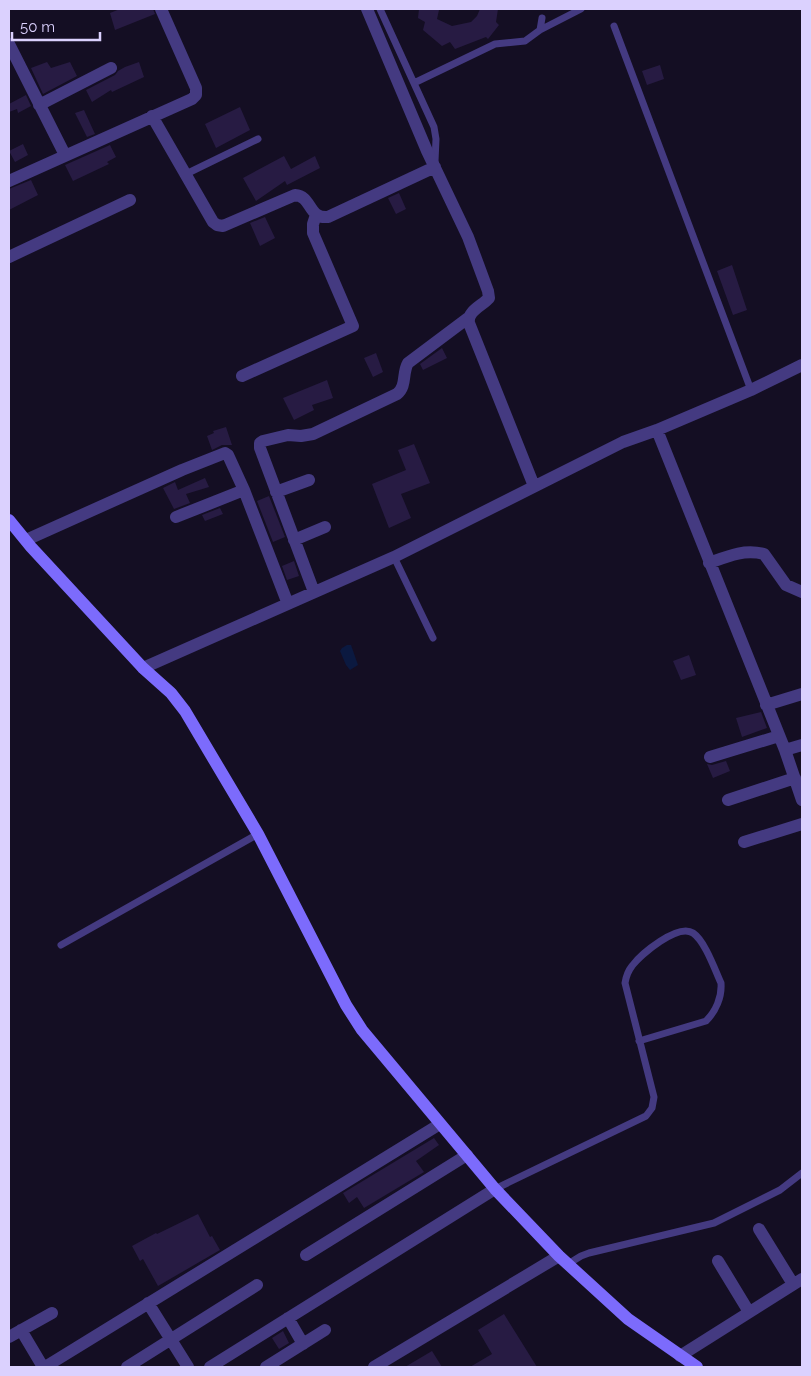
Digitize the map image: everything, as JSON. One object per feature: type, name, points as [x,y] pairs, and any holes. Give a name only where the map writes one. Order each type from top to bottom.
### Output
[{"type":"street","points":[[9,180],[196,96],[196,88],[161,9]]},
{"type":"street","points":[[314,592],[260,448],[260,443],[288,435],[301,436],[313,434],[397,394],[403,386],[405,368],[408,363],[468,318],[470,314],[489,298],[468,237],[435,167],[367,9]]},
{"type":"street","points":[[9,44],[65,155]]},
{"type":"street","points":[[39,105],[111,68]]},
{"type":"street","points":[[152,116],[217,226],[223,226],[295,195],[304,198],[316,215],[321,218],[328,217],[435,167]]},
{"type":"street","points":[[9,257],[130,200]]},
{"type":"street","points":[[242,376],[353,326],[313,233],[316,215]]},
{"type":"street","points":[[468,318],[534,486]]},
{"type":"street","points":[[143,668],[394,558],[623,442],[657,430],[751,390],[802,365]]},
{"type":"street","points":[[657,430],[785,750],[802,800]]},
{"type":"street","points":[[26,540],[182,470],[225,453],[228,455],[244,490],[288,604]]},
{"type":"street","points":[[276,492],[309,480]]},
{"type":"street","points":[[176,517],[244,490]]},
{"type":"street","points":[[9,520],[143,668],[171,693],[185,711],[258,834],[346,1005],[362,1030],[495,1189],[563,1260],[628,1319],[696,1367]]},
{"type":"street","points":[[294,540],[325,527]]},
{"type":"street","points":[[710,563],[736,553],[755,552],[764,554],[786,585],[802,592]]},
{"type":"street","points":[[766,705],[802,694]]},
{"type":"street","points":[[710,757],[779,736]]},
{"type":"street","points":[[785,750],[802,745]]},
{"type":"street","points":[[728,800],[794,778]]},
{"type":"street","points":[[744,842],[802,824]]},
{"type":"street","points":[[21,1330],[44,1367],[440,1124]]},
{"type":"street","points":[[306,1255],[467,1155]]},
{"type":"street","points":[[210,1367],[495,1189]]},
{"type":"street","points":[[680,1356],[798,1281],[759,1229]]},
{"type":"street","points":[[374,1367],[563,1260]]},
{"type":"street","points":[[718,1261],[749,1312]]},
{"type":"street","points":[[127,1367],[257,1286]]},
{"type":"street","points":[[148,1303],[188,1367]]},
{"type":"street","points":[[9,1337],[52,1314]]},
{"type":"street","points":[[288,1318],[303,1344]]},
{"type":"street","points":[[266,1367],[325,1330]]},
{"type":"lane","points":[[380,9],[434,126],[436,139],[435,167]]},
{"type":"lane","points":[[414,83],[495,44],[525,41],[540,30],[581,9]]},
{"type":"lane","points":[[540,30],[542,18]]},
{"type":"lane","points":[[614,26],[751,390]]},
{"type":"lane","points":[[186,174],[258,139]]},
{"type":"lane","points":[[394,558],[433,638]]},
{"type":"lane","points":[[61,945],[258,834]]},
{"type":"lane","points":[[495,1189],[646,1116],[652,1108],[654,1097],[639,1041],[625,983],[627,974],[645,953],[661,941],[675,933],[686,930],[693,932],[702,941],[721,983],[719,1001],[706,1021],[639,1041]]},
{"type":"lane","points":[[563,1260],[714,1223],[780,1190],[802,1173]]},
{"type":"water","points":[[347,645],[351,645],[358,665],[350,670],[340,651]]},
{"type":"building","points":[[120,9],[153,9],[155,14],[115,30],[110,13]]},
{"type":"building","points":[[419,9],[439,10],[437,19],[452,26],[471,22],[477,16],[480,9],[498,9],[496,22],[499,25],[488,39],[486,37],[455,49],[450,42],[442,46],[423,30],[425,22],[418,18]]},
{"type":"building","points":[[47,62],[51,68],[70,62],[77,76],[43,94],[31,68]]},
{"type":"building","points":[[139,62],[144,77],[112,92],[111,90],[92,102],[86,90],[115,75],[125,67]]},
{"type":"building","points":[[660,65],[664,79],[647,85],[642,71]]},
{"type":"building","points":[[26,95],[31,106],[18,113],[17,109],[9,112],[9,104]]},
{"type":"building","points":[[240,107],[250,130],[216,148],[205,124]]},
{"type":"building","points":[[84,110],[95,134],[87,137],[75,113]]},
{"type":"building","points":[[23,144],[28,155],[15,162],[9,151]]},
{"type":"building","points":[[110,145],[116,157],[107,162],[109,164],[73,181],[65,165]]},
{"type":"building","points":[[284,156],[291,169],[315,156],[320,168],[287,185],[285,181],[256,201],[243,178]]},
{"type":"building","points":[[31,180],[38,195],[9,210],[9,189]]},
{"type":"building","points":[[399,193],[406,209],[396,214],[388,198]]},
{"type":"building","points":[[265,217],[275,238],[260,246],[250,223]]},
{"type":"building","points":[[732,265],[747,310],[733,315],[717,271]]},
{"type":"building","points":[[442,348],[447,358],[423,370],[420,364]]},
{"type":"building","points":[[376,353],[383,372],[373,377],[364,358]]},
{"type":"building","points":[[327,380],[333,398],[312,405],[314,410],[294,420],[283,398]]},
{"type":"building","points":[[226,427],[232,445],[222,445],[212,450],[207,436],[214,433],[213,431]]},
{"type":"building","points":[[414,444],[430,483],[401,494],[411,518],[389,528],[372,484],[406,470],[398,450]]},
{"type":"building","points":[[205,478],[209,487],[186,494],[190,503],[174,509],[163,488],[175,482],[178,490]]},
{"type":"building","points":[[269,496],[285,537],[273,542],[257,501]]},
{"type":"building","points":[[220,508],[223,514],[205,521],[202,515]]},
{"type":"building","points":[[294,561],[299,576],[287,580],[282,566]]},
{"type":"building","points":[[689,655],[696,675],[681,680],[673,661]]},
{"type":"building","points":[[761,712],[767,728],[742,737],[736,718]]},
{"type":"building","points":[[726,761],[730,771],[713,778],[707,764],[712,765]]},
{"type":"building","points":[[434,1138],[439,1145],[416,1161],[424,1172],[364,1208],[357,1197],[349,1203],[343,1193]]},
{"type":"building","points":[[198,1214],[210,1237],[212,1236],[220,1250],[158,1286],[143,1259],[140,1261],[132,1246]]},
{"type":"building","points":[[504,1314],[537,1367],[470,1367],[492,1354],[478,1330]]},
{"type":"building","points":[[283,1331],[289,1343],[279,1349],[272,1338]]},
{"type":"building","points":[[432,1351],[442,1367],[405,1367]]}]
